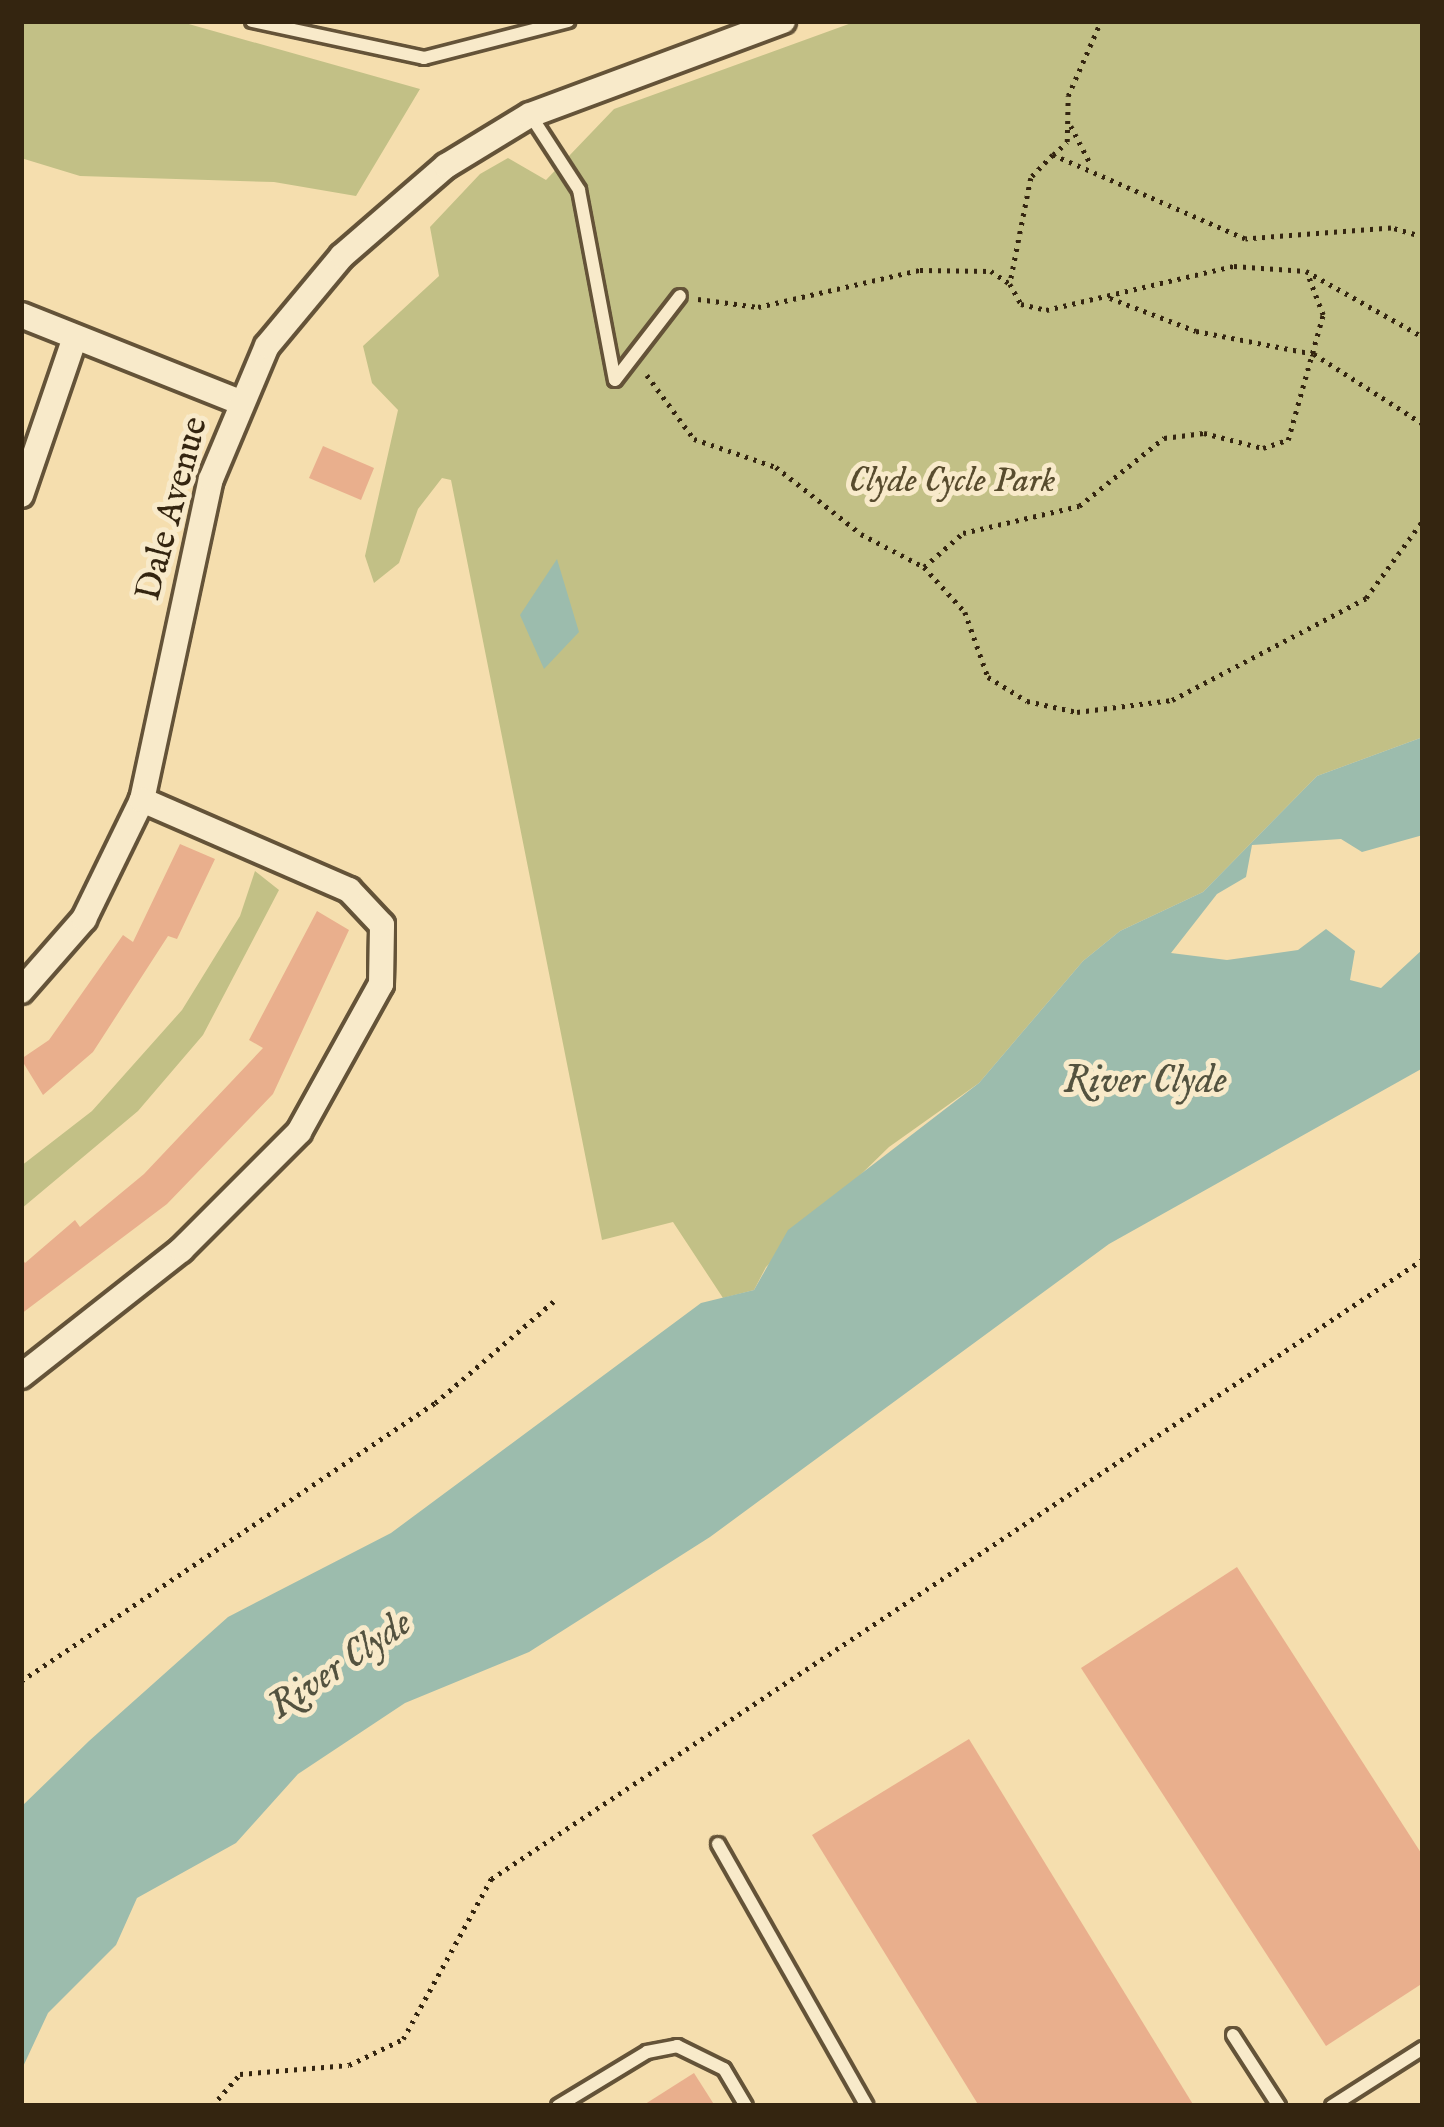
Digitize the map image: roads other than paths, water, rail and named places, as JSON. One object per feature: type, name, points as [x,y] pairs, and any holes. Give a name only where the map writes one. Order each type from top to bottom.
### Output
[{"type":"street","name":"Dale Avenue","points":[[24,982],[84,919],[142,800],[211,479],[267,346],[342,256],[446,166],[530,115],[783,21]]},
{"type":"street","points":[[21,315],[240,402]]},
{"type":"street","points":[[21,495],[75,337]]},
{"type":"street","points":[[21,1376],[195,1237],[299,1132],[381,983],[382,925],[360,899],[142,800]]},
{"type":"lane","points":[[252,21],[424,58],[568,21]]},
{"type":"lane","points":[[524,35],[532,21]]},
{"type":"lane","points":[[530,115],[579,190],[615,380],[680,296]]},
{"type":"lane","points":[[718,1844],[867,2106]]},
{"type":"lane","points":[[1232,2035],[1280,2106]]},
{"type":"lane","points":[[558,2106],[647,2052],[677,2046],[724,2069],[746,2106]]},
{"type":"lane","points":[[1332,2106],[1423,2048]]},
{"type":"water","points":[[557,559],[579,632],[544,669],[520,615]]},
{"type":"water","name":"River Clyde","points":[[1423,737],[1423,835],[1362,852],[1341,839],[1252,845],[1246,877],[1217,894],[1171,953],[1227,960],[1298,950],[1326,929],[1355,951],[1350,980],[1381,988],[1423,949],[1423,1068],[1109,1244],[710,1537],[529,1652],[405,1703],[298,1774],[236,1843],[137,1898],[116,1945],[48,2013],[21,2071],[21,1807],[89,1741],[228,1617],[391,1533],[701,1303],[754,1290],[788,1230],[979,1083],[1083,961],[1120,931],[1203,892],[1317,776]]},
{"type":"park label","name":"Clyde Cycle Park","points":[[952,482]]}]
